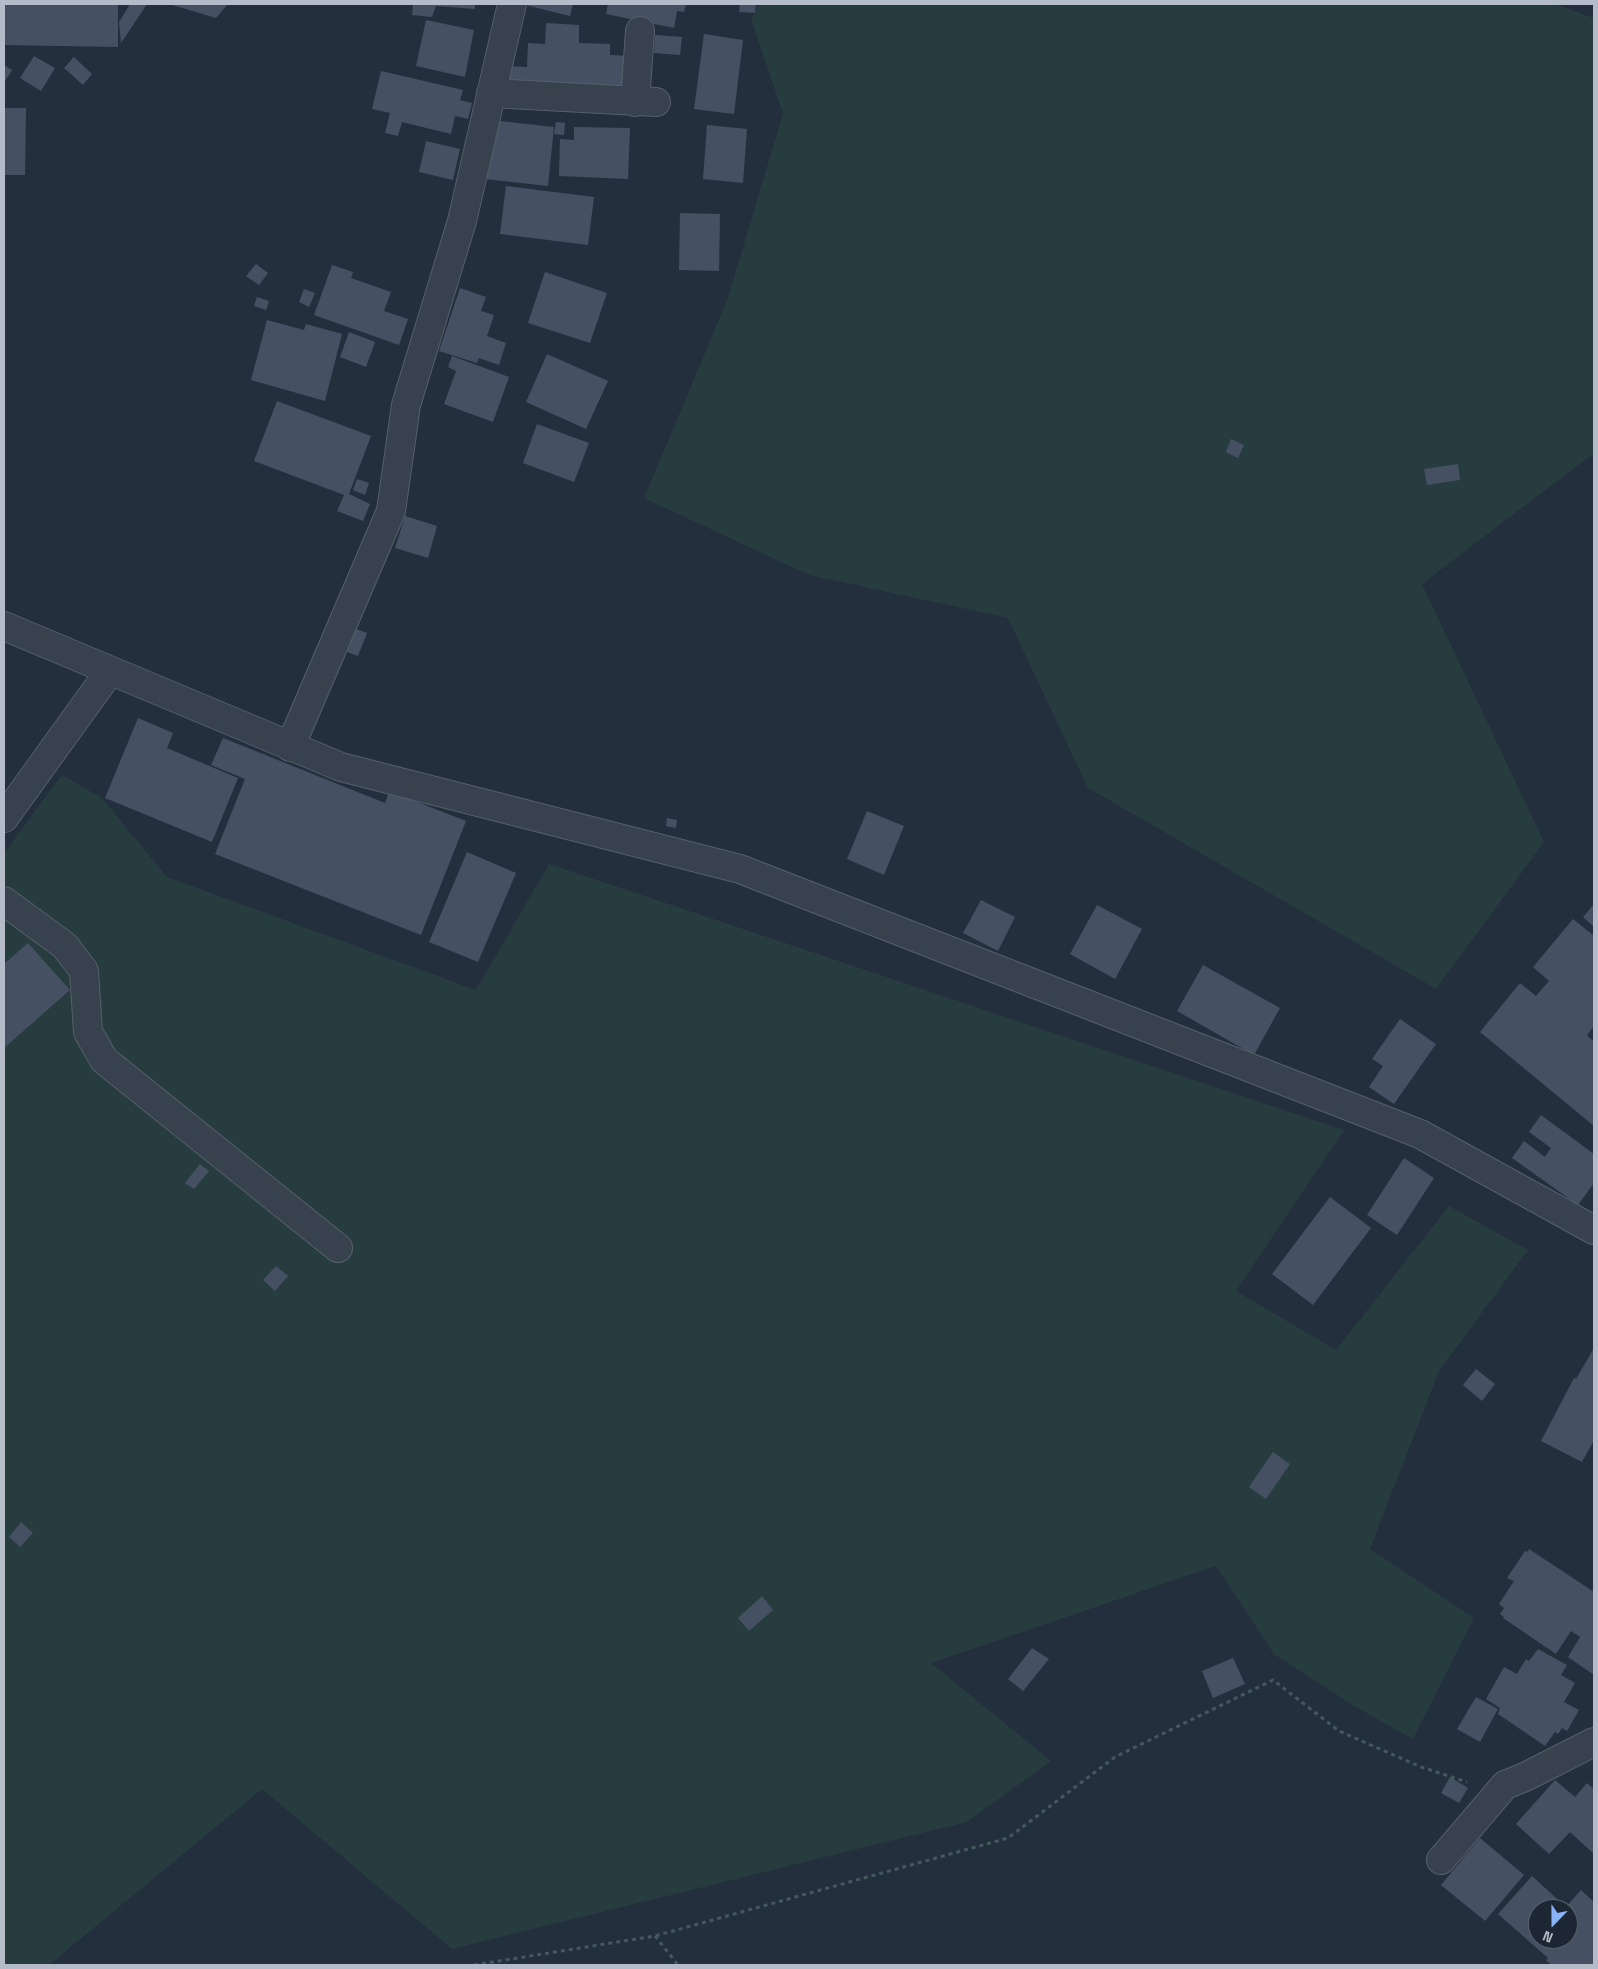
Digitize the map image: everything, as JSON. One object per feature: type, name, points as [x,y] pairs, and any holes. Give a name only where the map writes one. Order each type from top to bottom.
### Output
[{"type":"street","points":[[290,747],[391,511],[406,406],[462,221],[512,4]]},
{"type":"street","points":[[491,93],[646,102],[640,31]]},
{"type":"street","points":[[4,626],[341,767],[740,869],[1420,1134],[1593,1227]]},
{"type":"street","points":[[4,818],[110,671]]},
{"type":"street","points":[[4,901],[65,946],[84,971],[88,1032],[104,1060],[338,1248]]},
{"type":"street","points":[[1441,1860],[1505,1785],[1594,1742]]},
{"type":"path","points":[[474,1965],[655,1936],[1008,1838],[1115,1757],[1273,1680],[1339,1731],[1421,1767],[1498,1792]]},
{"type":"path","points":[[655,1936],[678,1965]]},
{"type":"green space","points":[[760,4],[1554,4],[1594,18],[1594,453],[1422,584],[1544,842],[1436,989],[1088,788],[1008,618],[809,575],[644,498],[728,298],[783,113],[751,19]]},
{"type":"green space","points":[[62,775],[102,798],[167,877],[476,990],[549,864],[1344,1130],[1236,1291],[1336,1350],[1449,1206],[1528,1250],[1439,1371],[1370,1549],[1474,1618],[1413,1739],[1354,1706],[1274,1654],[1216,1566],[931,1663],[1051,1761],[967,1822],[452,1949],[262,1789],[49,1965],[4,1965],[4,853]]},
{"type":"building","points":[[4,4],[118,4],[118,47],[4,45]]},
{"type":"building","points":[[130,4],[147,4],[121,43],[119,22]]},
{"type":"building","points":[[169,4],[228,4],[216,18]]},
{"type":"building","points":[[413,4],[475,4],[475,9],[436,6],[432,17],[412,15]]},
{"type":"building","points":[[521,4],[573,4],[570,16]]},
{"type":"building","points":[[608,4],[686,4],[684,12],[677,11],[674,28],[606,14]]},
{"type":"building","points":[[740,4],[756,4],[755,13],[739,12]]},
{"type":"building","points":[[426,20],[474,30],[465,77],[416,66]]},
{"type":"building","points":[[546,23],[579,25],[579,43],[610,44],[610,55],[628,56],[625,95],[502,89],[503,66],[527,67],[528,43],[545,44]]},
{"type":"building","points":[[704,34],[743,40],[734,114],[694,109]]},
{"type":"building","points":[[655,35],[682,37],[680,55],[654,53]]},
{"type":"building","points":[[34,56],[55,68],[41,91],[20,78]]},
{"type":"building","points":[[74,57],[92,74],[83,85],[64,68]]},
{"type":"building","points":[[4,65],[12,70],[4,83]]},
{"type":"building","points":[[381,71],[463,90],[460,100],[472,103],[468,119],[455,116],[451,134],[402,122],[398,136],[385,133],[390,113],[372,109]]},
{"type":"building","points":[[4,108],[26,108],[25,175],[4,175]]},
{"type":"building","points":[[491,120],[554,127],[548,186],[485,179]]},
{"type":"building","points":[[556,122],[565,123],[564,135],[554,134]]},
{"type":"building","points":[[707,125],[747,129],[743,183],[703,179]]},
{"type":"building","points":[[574,127],[630,128],[628,179],[559,176],[560,139],[574,140]]},
{"type":"building","points":[[426,141],[460,149],[453,180],[419,172]]},
{"type":"building","points":[[506,186],[594,197],[588,245],[500,234]]},
{"type":"building","points":[[680,213],[720,214],[719,271],[679,270]]},
{"type":"building","points":[[256,264],[268,273],[259,285],[246,276]]},
{"type":"building","points":[[332,265],[353,272],[351,278],[391,292],[384,311],[408,319],[399,345],[314,315]]},
{"type":"building","points":[[545,272],[607,293],[590,343],[528,323]]},
{"type":"building","points":[[460,288],[486,297],[481,311],[494,315],[487,336],[506,343],[499,365],[479,358],[477,363],[439,351]]},
{"type":"building","points":[[304,289],[315,293],[309,307],[299,302]]},
{"type":"building","points":[[257,297],[269,301],[266,310],[254,306]]},
{"type":"building","points":[[267,320],[304,330],[306,324],[342,334],[325,401],[251,380]]},
{"type":"building","points":[[349,332],[375,342],[366,367],[340,357]]},
{"type":"building","points":[[547,354],[608,381],[586,429],[526,402]]},
{"type":"building","points":[[452,356],[509,377],[493,422],[444,404],[456,371],[448,367]]},
{"type":"building","points":[[277,401],[371,436],[349,494],[370,504],[363,521],[337,511],[344,495],[254,461]]},
{"type":"building","points":[[537,424],[589,443],[574,482],[523,463]]},
{"type":"building","points":[[1231,439],[1244,445],[1238,458],[1226,452]]},
{"type":"building","points":[[1458,464],[1460,480],[1427,485],[1424,469]]},
{"type":"building","points":[[357,479],[369,483],[365,495],[353,490]]},
{"type":"building","points":[[405,516],[437,526],[428,558],[395,548]]},
{"type":"building","points":[[356,629],[367,633],[358,656],[347,652]]},
{"type":"building","points":[[138,718],[173,733],[167,748],[238,778],[212,842],[105,798]]},
{"type":"building","points":[[223,738],[385,803],[389,791],[466,821],[421,935],[215,854],[245,779],[211,765]]},
{"type":"building","points":[[867,811],[904,826],[884,875],[847,859]]},
{"type":"building","points":[[667,818],[677,820],[676,828],[666,826]]},
{"type":"building","points":[[467,852],[516,873],[478,962],[429,942]]},
{"type":"building","points":[[981,900],[1015,917],[998,951],[963,933]]},
{"type":"building","points":[[1594,904],[1594,927],[1583,917]]},
{"type":"building","points":[[1097,905],[1142,929],[1115,979],[1070,954]]},
{"type":"building","points":[[1573,919],[1594,936],[1594,1026],[1587,1035],[1594,1042],[1594,1126],[1480,1032],[1520,983],[1536,996],[1549,981],[1533,967]]},
{"type":"building","points":[[28,943],[70,990],[4,1048],[4,964]]},
{"type":"building","points":[[1203,965],[1280,1008],[1254,1055],[1177,1011]]},
{"type":"building","points":[[1400,1019],[1436,1044],[1394,1104],[1369,1087],[1383,1066],[1372,1059]]},
{"type":"building","points":[[1541,1115],[1594,1154],[1594,1183],[1578,1205],[1512,1158],[1524,1141],[1545,1157],[1551,1148],[1529,1132]]},
{"type":"building","points":[[1404,1158],[1434,1178],[1397,1235],[1367,1215]]},
{"type":"building","points":[[200,1164],[209,1171],[194,1189],[185,1183]]},
{"type":"building","points":[[1330,1197],[1371,1228],[1313,1305],[1272,1274]]},
{"type":"building","points":[[276,1266],[288,1276],[275,1291],[263,1280]]},
{"type":"building","points":[[1594,1348],[1594,1440],[1582,1462],[1541,1441],[1574,1378],[1576,1379]]},
{"type":"building","points":[[1476,1369],[1495,1384],[1482,1401],[1463,1385]]},
{"type":"building","points":[[1273,1452],[1290,1464],[1266,1499],[1249,1487]]},
{"type":"building","points":[[21,1522],[33,1533],[20,1547],[9,1537]]},
{"type":"building","points":[[1529,1549],[1594,1592],[1594,1675],[1568,1657],[1580,1637],[1571,1631],[1556,1654],[1503,1618],[1500,1614],[1504,1608],[1499,1604],[1514,1581],[1507,1578],[1525,1551],[1528,1552]]},
{"type":"building","points":[[762,1596],[773,1610],[749,1631],[738,1618]]},
{"type":"building","points":[[1032,1648],[1049,1659],[1023,1691],[1008,1679]]},
{"type":"building","points":[[1538,1649],[1567,1665],[1561,1675],[1575,1683],[1564,1702],[1579,1710],[1567,1731],[1562,1728],[1558,1734],[1555,1732],[1545,1746],[1498,1714],[1500,1708],[1486,1699],[1504,1667],[1517,1674],[1526,1659],[1529,1661]]},
{"type":"building","points":[[1233,1658],[1245,1684],[1213,1698],[1202,1671]]},
{"type":"building","points":[[1476,1697],[1498,1709],[1480,1742],[1457,1729]]},
{"type":"building","points":[[1450,1777],[1468,1788],[1459,1803],[1441,1793]]},
{"type":"building","points":[[1555,1780],[1575,1797],[1587,1783],[1594,1789],[1594,1854],[1570,1832],[1549,1854],[1516,1824]]},
{"type":"building","points":[[1480,1838],[1524,1875],[1485,1921],[1441,1885]]},
{"type":"building","points":[[1532,1876],[1557,1899],[1528,1899],[1528,1940],[1498,1914]]},
{"type":"building","points":[[1581,1890],[1594,1902],[1594,1965],[1551,1965],[1546,1960],[1548,1958],[1538,1949],[1578,1949],[1578,1899],[1573,1899]]}]
